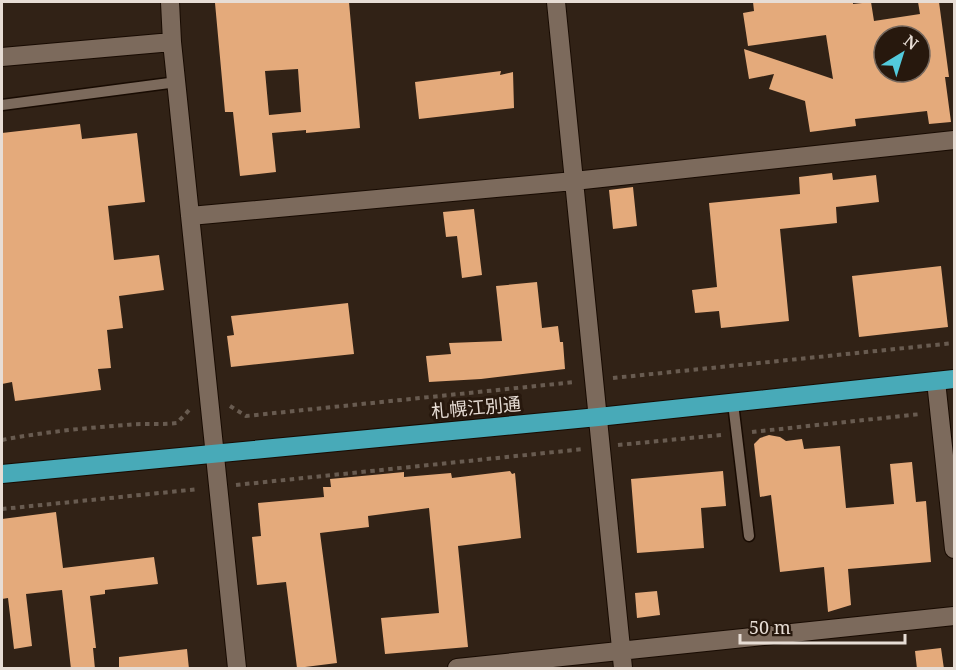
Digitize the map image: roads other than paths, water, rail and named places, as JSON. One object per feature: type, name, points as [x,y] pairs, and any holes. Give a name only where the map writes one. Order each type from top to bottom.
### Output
[{"type":"highway","name":"札幌江別通","points":[[2,474],[598,417],[954,379]]},
{"type":"street","points":[[170,2],[172,42],[237,669]]},
{"type":"street","points":[[556,2],[622,660]]},
{"type":"street","points":[[2,57],[172,42]]},
{"type":"street","points":[[190,216],[574,181],[954,140]]},
{"type":"street","points":[[936,381],[954,549]]},
{"type":"street","points":[[457,669],[622,660],[954,616]]},
{"type":"lane","points":[[2,105],[177,82]]},
{"type":"lane","points":[[734,403],[749,536]]}]
